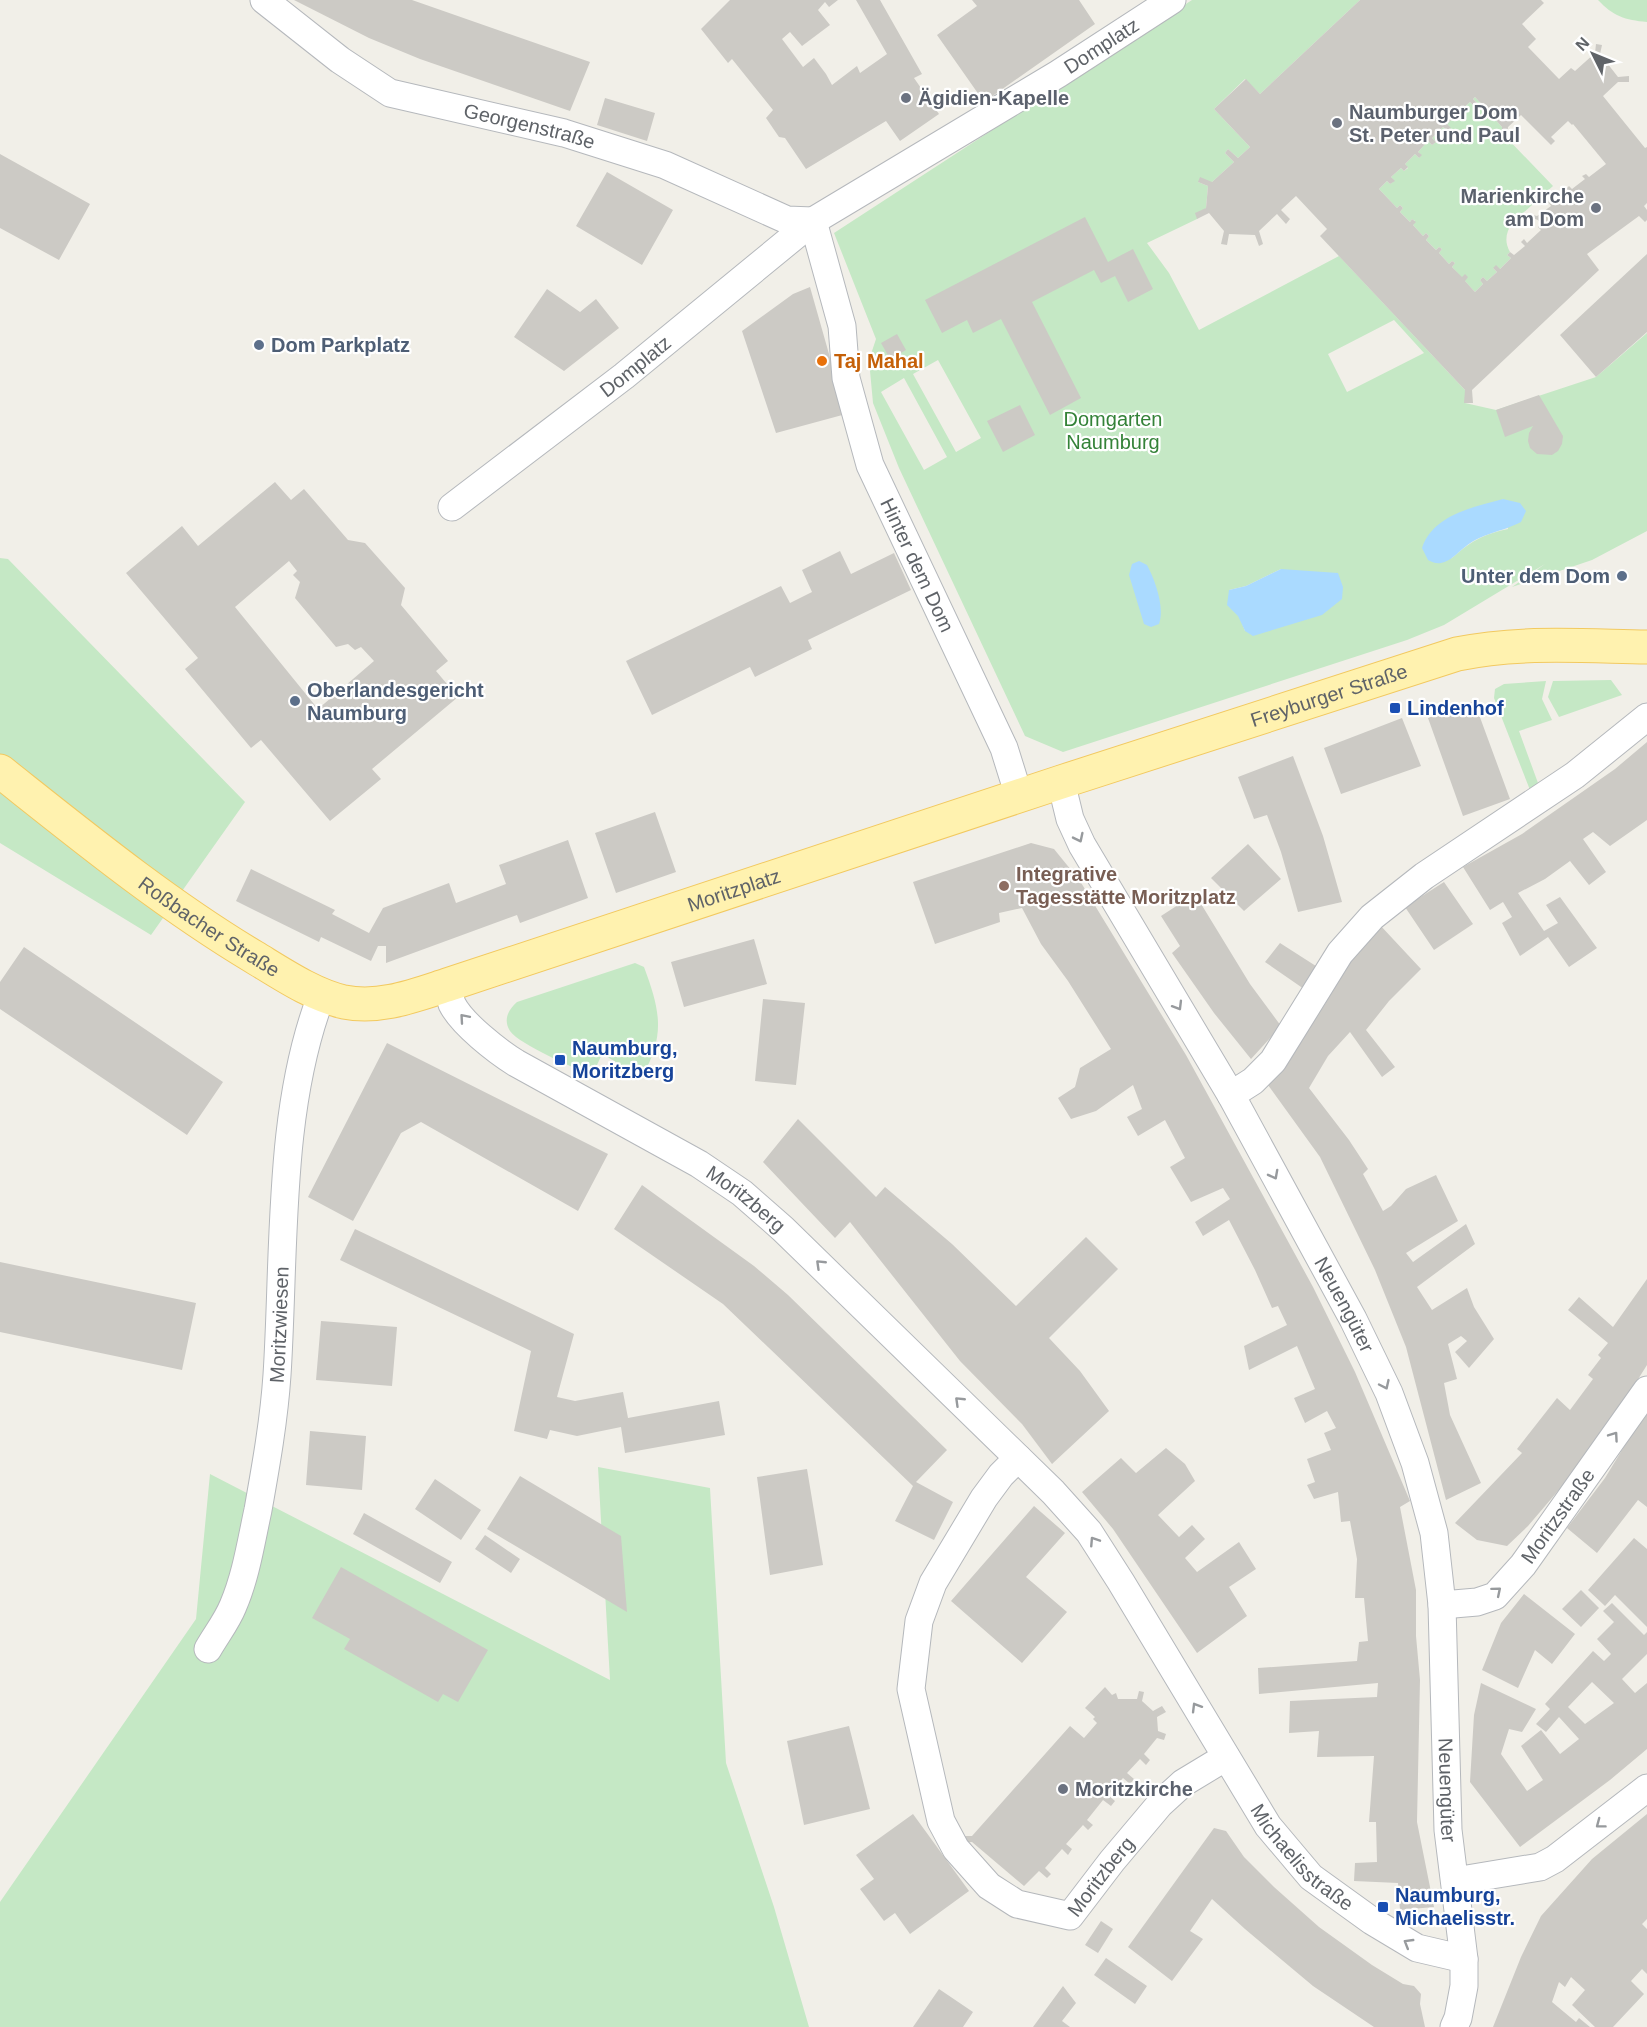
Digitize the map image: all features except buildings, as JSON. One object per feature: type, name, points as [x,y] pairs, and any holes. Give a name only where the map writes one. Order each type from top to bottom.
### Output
[{"type":"main road","name":"Freyburger Straße","points":[[1019,796],[1458,654],[1491,647],[1519,645],[1647,647]]},
{"type":"main road","name":"Roßbacher Straße","points":[[0,771],[178,907],[264,963],[322,994],[343,1001],[377,1004],[401,1000],[447,985]]},
{"type":"main road","name":"Moritzplatz","points":[[447,985],[1019,796]]},
{"type":"street","name":"Georgenstraße","points":[[264,0],[340,60],[390,93],[564,133],[664,165],[787,220],[813,221]]},
{"type":"street","name":"Domplatz","points":[[452,507],[624,376],[813,221],[1058,74],[1172,0]]},
{"type":"street","name":"Hinter dem Dom","points":[[813,221],[842,326],[846,378],[870,465],[1004,748],[1019,796]]},
{"type":"street","points":[[1231,1095],[1253,1081],[1273,1061],[1340,953],[1372,917],[1424,876],[1575,775],[1647,717]]},
{"type":"street","name":"Neuengüter","points":[[1061,782],[1070,819],[1082,845],[1231,1095],[1353,1319],[1389,1393],[1415,1463],[1434,1533],[1442,1605],[1448,1830],[1455,1881]]},
{"type":"street","name":"Moritzberg","points":[[447,985],[453,1005],[474,1030],[497,1050],[516,1063],[699,1164],[742,1193],[783,1229],[1053,1492],[1089,1532],[1227,1757],[1183,1783],[1160,1804],[1070,1916],[1017,1904],[989,1886],[956,1849],[941,1821],[911,1689],[919,1621],[933,1583],[984,1498],[1001,1475],[1018,1458]]},
{"type":"street","name":"Moritzwiesen","points":[[208,1649],[233,1607],[250,1551],[268,1456],[277,1376],[290,1136],[298,1080],[309,1030],[322,994]]},
{"type":"street","name":"Moritzstraße","points":[[1442,1605],[1477,1602],[1495,1596],[1523,1565],[1647,1390]]},
{"type":"street","name":"Michaelisstraße","points":[[1227,1757],[1268,1826],[1311,1877],[1372,1921],[1417,1948],[1464,1959]]},
{"type":"street","points":[[1454,2027],[1464,1986],[1464,1959],[1455,1881],[1540,1867],[1555,1859],[1647,1788]]},
{"type":"green space","name":"Domgarten Naumburg","points":[[1192,0],[1360,0],[1260,94],[1245,79],[1214,109],[1250,147],[1238,158],[1228,149],[1225,153],[1234,162],[1212,182],[1198,182],[1208,186],[1206,208],[1197,219],[1147,243],[1169,273],[1199,330],[1339,256],[1465,390],[1465,403],[1496,410],[1596,377],[1647,333],[1647,531],[1592,560],[1512,587],[1545,564],[1444,625],[1407,640],[1063,752],[1025,736],[899,468],[873,403],[869,360],[876,339],[834,233]],"holes":[[[1394,320],[1424,353],[1347,392],[1328,354]],[[938,360],[981,438],[956,452],[913,374]],[[904,378],[947,457],[924,470],[881,392]],[[1503,499],[1508,529],[1491,533],[1471,543],[1451,559]],[[1281,569],[1245,631],[1229,590],[1246,586]]]},
{"type":"green space","points":[[1598,0],[1647,0],[1647,22],[1620,16]]},
{"type":"green space","points":[[1475,97],[1502,127],[1502,133],[1553,186],[1512,223],[1506,237],[1510,252],[1507,255],[1511,258],[1500,269],[1493,268],[1497,272],[1487,281],[1483,277],[1480,280],[1483,284],[1475,292],[1452,267],[1455,263],[1452,261],[1449,264],[1439,253],[1442,249],[1439,247],[1436,250],[1426,240],[1429,236],[1426,233],[1423,236],[1413,225],[1415,221],[1412,219],[1410,222],[1400,212],[1403,208],[1400,205],[1397,208],[1379,189],[1387,181],[1390,184],[1394,181],[1391,177],[1401,168],[1404,171],[1408,168],[1405,164],[1415,154],[1419,158],[1421,155],[1418,152],[1428,141],[1432,145],[1436,142],[1432,138],[1443,127],[1448,131],[1450,128],[1447,124],[1457,114],[1461,118],[1464,115],[1460,111],[1470,102],[1474,106],[1477,103],[1473,99]]},
{"type":"green space","points":[[0,558],[8,559],[245,802],[151,935],[0,843]]},
{"type":"green space","points":[[1611,680],[1622,695],[1559,717],[1548,697],[1553,681]]},
{"type":"green space","points":[[1546,681],[1542,699],[1552,720],[1519,731],[1538,783],[1530,790],[1494,698],[1495,689],[1504,684]]},
{"type":"green space","points":[[635,963],[644,967],[654,996],[658,1022],[655,1048],[642,1077],[602,1054],[592,1076],[525,1043],[510,1031],[507,1023],[508,1015],[517,1002]]},
{"type":"green space","points":[[598,1467],[710,1488],[726,1763],[774,1907],[809,2027],[0,2027],[0,1902],[196,1619],[210,1474],[610,1680]]},
{"type":"water","points":[[1503,499],[1520,503],[1526,511],[1521,522],[1472,542],[1445,562],[1437,563],[1428,560],[1422,548],[1427,537],[1435,528],[1455,514]]},
{"type":"water","points":[[1139,561],[1147,565],[1160,602],[1159,624],[1151,627],[1144,624],[1129,575],[1132,564]]},
{"type":"water","points":[[1281,569],[1338,573],[1343,587],[1342,599],[1322,615],[1253,636],[1245,631],[1238,616],[1227,605],[1229,590],[1246,586]]},
{"type":"place","name":"Ägidien-Kapelle","points":[[906,98]]},
{"type":"place","name":"Naumburger Dom St. Peter und Paul","points":[[1337,123]]},
{"type":"place","name":"Marienkirche am Dom","points":[[1596,208]]},
{"type":"place","name":"Dom Parkplatz","points":[[259,345]]},
{"type":"place","name":"Taj Mahal","points":[[822,361]]},
{"type":"place","name":"Unter dem Dom","points":[[1622,576]]},
{"type":"place","name":"Oberlandesgericht Naumburg","points":[[295,701]]},
{"type":"place","name":"Lindenhof","points":[[1395,708]]},
{"type":"place","name":"Integrative Tagesstätte Moritzplatz","points":[[1004,886]]},
{"type":"place","name":"Naumburg, Moritzberg","points":[[560,1060]]},
{"type":"place","name":"Moritzkirche","points":[[1063,1789]]},
{"type":"place","name":"Naumburg, Michaelisstr.","points":[[1383,1907]]}]
